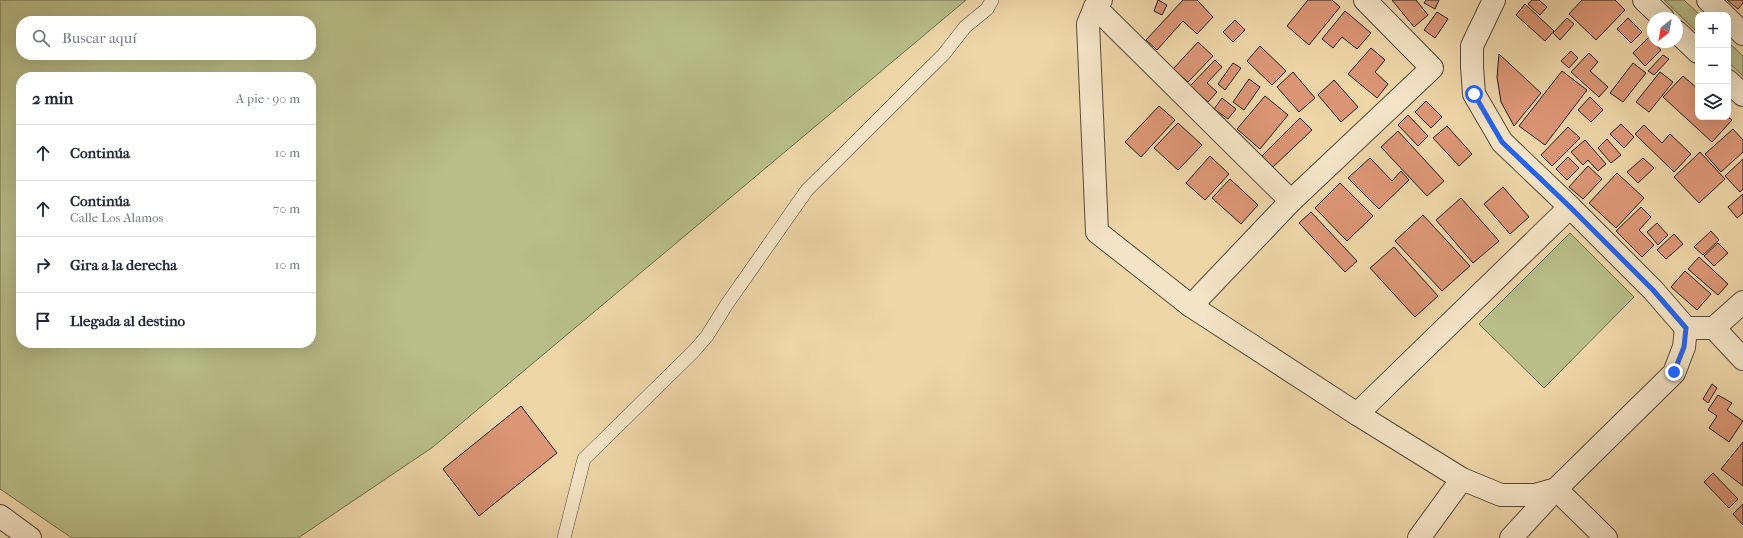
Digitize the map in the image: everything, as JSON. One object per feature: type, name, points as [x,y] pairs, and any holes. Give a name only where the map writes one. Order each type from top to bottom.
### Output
[{"type":"street","points":[[1191,306],[1291,201],[1432,68],[1365,0]]},
{"type":"street","points":[[1494,0],[1472,46],[1472,67],[1474,94],[1502,142],[1653,290],[1686,328],[1684,347],[1674,372],[1556,489],[1511,538]]},
{"type":"street","points":[[1644,0],[1657,12]]},
{"type":"street","points":[[1708,0],[1721,12]]},
{"type":"street","points":[[1291,201],[1098,3],[1088,24],[1096,232],[1191,306],[1357,414],[1462,479],[1502,495],[1535,494],[1556,489]]},
{"type":"street","points":[[1731,22],[1743,34]]},
{"type":"street","points":[[1683,38],[1695,49]]},
{"type":"street","points":[[1731,84],[1743,95]]},
{"type":"street","points":[[1357,414],[1570,207]]},
{"type":"street","points":[[1686,328],[1714,328],[1743,302]]},
{"type":"street","points":[[1714,328],[1743,359]]},
{"type":"street","points":[[1419,538],[1462,479]]},
{"type":"street","points":[[1556,489],[1606,538]]},
{"type":"street","points":[[0,516],[30,538]]},
{"type":"lane","points":[[564,538],[584,459],[694,351],[707,336],[727,304],[807,190],[944,54],[965,27],[987,9],[992,0]]},
{"type":"green space","points":[[0,0],[966,0],[433,447],[298,538],[72,538],[0,489]]},
{"type":"green space","points":[[1664,0],[1684,0],[1697,12],[1695,12],[1695,30],[1683,18],[1683,12],[1676,12]]},
{"type":"green space","points":[[1731,45],[1743,56],[1743,76],[1731,65]]},
{"type":"green space","points":[[1570,233],[1634,297],[1544,388],[1479,324]]},
{"type":"building","points":[[1158,0],[1167,5],[1162,15],[1154,11]]},
{"type":"building","points":[[1183,0],[1197,0],[1213,17],[1197,34],[1183,21],[1157,50],[1146,40]]},
{"type":"building","points":[[1308,0],[1332,0],[1340,7],[1309,45],[1287,26]]},
{"type":"building","points":[[1392,0],[1416,0],[1428,15],[1414,27]]},
{"type":"building","points":[[1426,0],[1439,0],[1435,9],[1424,3]]},
{"type":"building","points":[[1532,0],[1539,0],[1547,7],[1540,15],[1528,4]]},
{"type":"building","points":[[1582,0],[1615,0],[1625,10],[1596,40],[1569,14]]},
{"type":"building","points":[[1727,0],[1743,0],[1743,3],[1738,9]]},
{"type":"building","points":[[1525,4],[1554,31],[1545,41],[1516,15]]},
{"type":"building","points":[[1345,11],[1371,33],[1357,49],[1342,37],[1333,48],[1322,39]]},
{"type":"building","points":[[1437,12],[1448,19],[1435,38],[1424,30]]},
{"type":"building","points":[[1567,18],[1574,24],[1560,40],[1553,33]]},
{"type":"building","points":[[1628,18],[1642,32],[1631,43],[1617,29]]},
{"type":"building","points":[[1235,20],[1245,30],[1233,42],[1223,32]]},
{"type":"building","points":[[1647,39],[1647,48],[1659,48],[1661,50],[1645,66],[1633,53]]},
{"type":"building","points":[[1198,42],[1213,56],[1188,82],[1173,69]]},
{"type":"building","points":[[1260,46],[1286,71],[1272,85],[1247,61]]},
{"type":"building","points":[[1371,48],[1385,60],[1375,72],[1388,84],[1377,98],[1348,74]]},
{"type":"building","points":[[1571,51],[1578,58],[1569,68],[1561,61]]},
{"type":"building","points":[[1589,53],[1598,62],[1590,71],[1608,87],[1599,97],[1571,72]]},
{"type":"building","points":[[1499,54],[1541,93],[1514,126],[1501,102],[1497,77]]},
{"type":"building","points":[[1663,55],[1669,59],[1654,75],[1648,71]]},
{"type":"building","points":[[1215,60],[1222,67],[1207,83],[1217,92],[1208,102],[1190,86]]},
{"type":"building","points":[[1233,63],[1241,68],[1225,90],[1218,84]]},
{"type":"building","points":[[1633,63],[1646,73],[1623,102],[1610,93]]},
{"type":"building","points":[[1562,71],[1587,90],[1545,145],[1519,126]]},
{"type":"building","points":[[1293,72],[1315,98],[1299,112],[1277,87]]},
{"type":"building","points":[[1660,72],[1673,82],[1649,112],[1636,102]]},
{"type":"building","points":[[1683,76],[1695,86],[1695,120],[1732,120],[1712,142],[1663,97]]},
{"type":"building","points":[[1249,79],[1260,87],[1244,110],[1233,102]]},
{"type":"building","points":[[1334,80],[1358,107],[1341,122],[1318,95]]},
{"type":"building","points":[[1265,96],[1288,115],[1260,149],[1237,129]]},
{"type":"building","points":[[1590,97],[1603,110],[1591,122],[1578,110]]},
{"type":"building","points":[[1222,98],[1236,109],[1228,119],[1214,109]]},
{"type":"building","points":[[1426,101],[1442,117],[1431,128],[1415,112]]},
{"type":"building","points":[[1159,106],[1175,120],[1141,157],[1125,142]]},
{"type":"building","points":[[1408,115],[1428,136],[1418,146],[1398,125]]},
{"type":"building","points":[[1300,118],[1312,130],[1273,167],[1262,156]]},
{"type":"building","points":[[1178,123],[1202,145],[1178,170],[1154,148]]},
{"type":"building","points":[[1621,124],[1634,137],[1624,148],[1610,134]]},
{"type":"building","points":[[1644,125],[1662,143],[1670,134],[1691,154],[1674,172],[1635,134]]},
{"type":"building","points":[[1447,126],[1472,154],[1459,166],[1433,138]]},
{"type":"building","points":[[1568,127],[1580,138],[1552,166],[1541,155]]},
{"type":"building","points":[[1733,129],[1743,140],[1743,152],[1721,172],[1705,154]]},
{"type":"building","points":[[1398,131],[1444,181],[1427,196],[1381,147]]},
{"type":"building","points":[[1607,139],[1621,155],[1611,163],[1598,148]]},
{"type":"building","points":[[1585,140],[1606,164],[1598,171],[1588,160],[1583,165],[1571,152]]},
{"type":"building","points":[[1700,152],[1725,179],[1699,203],[1674,177]]},
{"type":"building","points":[[1210,156],[1229,174],[1205,200],[1186,183]]},
{"type":"building","points":[[1568,157],[1579,168],[1567,180],[1556,169]]},
{"type":"building","points":[[1370,158],[1392,181],[1401,171],[1409,180],[1379,209],[1348,178]]},
{"type":"building","points":[[1643,158],[1654,168],[1638,183],[1627,172]]},
{"type":"building","points":[[1743,159],[1743,189],[1740,192],[1725,176]]},
{"type":"building","points":[[1588,166],[1602,179],[1583,199],[1569,187]]},
{"type":"building","points":[[1617,173],[1644,198],[1616,228],[1589,203]]},
{"type":"building","points":[[1230,179],[1258,205],[1241,224],[1212,198]]},
{"type":"building","points":[[1340,183],[1373,216],[1347,241],[1315,208]]},
{"type":"building","points":[[1503,187],[1529,217],[1510,234],[1484,204]]},
{"type":"building","points":[[1743,194],[1743,213],[1737,218],[1728,207]]},
{"type":"building","points":[[1461,198],[1499,241],[1473,263],[1436,220]]},
{"type":"building","points":[[1641,207],[1651,217],[1639,230],[1654,245],[1642,257],[1616,231]]},
{"type":"building","points":[[1311,212],[1357,261],[1345,272],[1299,223]]},
{"type":"building","points":[[1423,215],[1470,266],[1442,291],[1395,241]]},
{"type":"building","points":[[1657,223],[1668,235],[1658,245],[1647,232]]},
{"type":"building","points":[[1711,231],[1719,240],[1703,255],[1694,247]]},
{"type":"building","points":[[1674,234],[1683,244],[1666,259],[1657,250]]},
{"type":"building","points":[[1718,243],[1728,253],[1714,266],[1704,256]]},
{"type":"building","points":[[1394,247],[1438,296],[1415,317],[1370,268]]},
{"type":"building","points":[[1699,257],[1728,284],[1718,295],[1688,269]]},
{"type":"building","points":[[1685,271],[1711,294],[1697,310],[1671,287]]},
{"type":"building","points":[[1712,384],[1717,388],[1708,403],[1703,399]]},
{"type":"building","points":[[1718,395],[1732,403],[1727,410],[1743,421],[1729,442],[1709,428],[1717,416],[1708,410]]},
{"type":"building","points":[[521,406],[557,453],[479,516],[443,469]]},
{"type":"building","points":[[1743,442],[1742,461],[1743,486],[1721,469]]},
{"type":"building","points":[[1713,473],[1738,499],[1729,508],[1704,482]]},
{"type":"building","points":[[1743,504],[1743,525],[1733,514]]},
{"type":"route","points":[[1474,94],[1502,142],[1653,290],[1686,328],[1684,347],[1674,372]]}]
